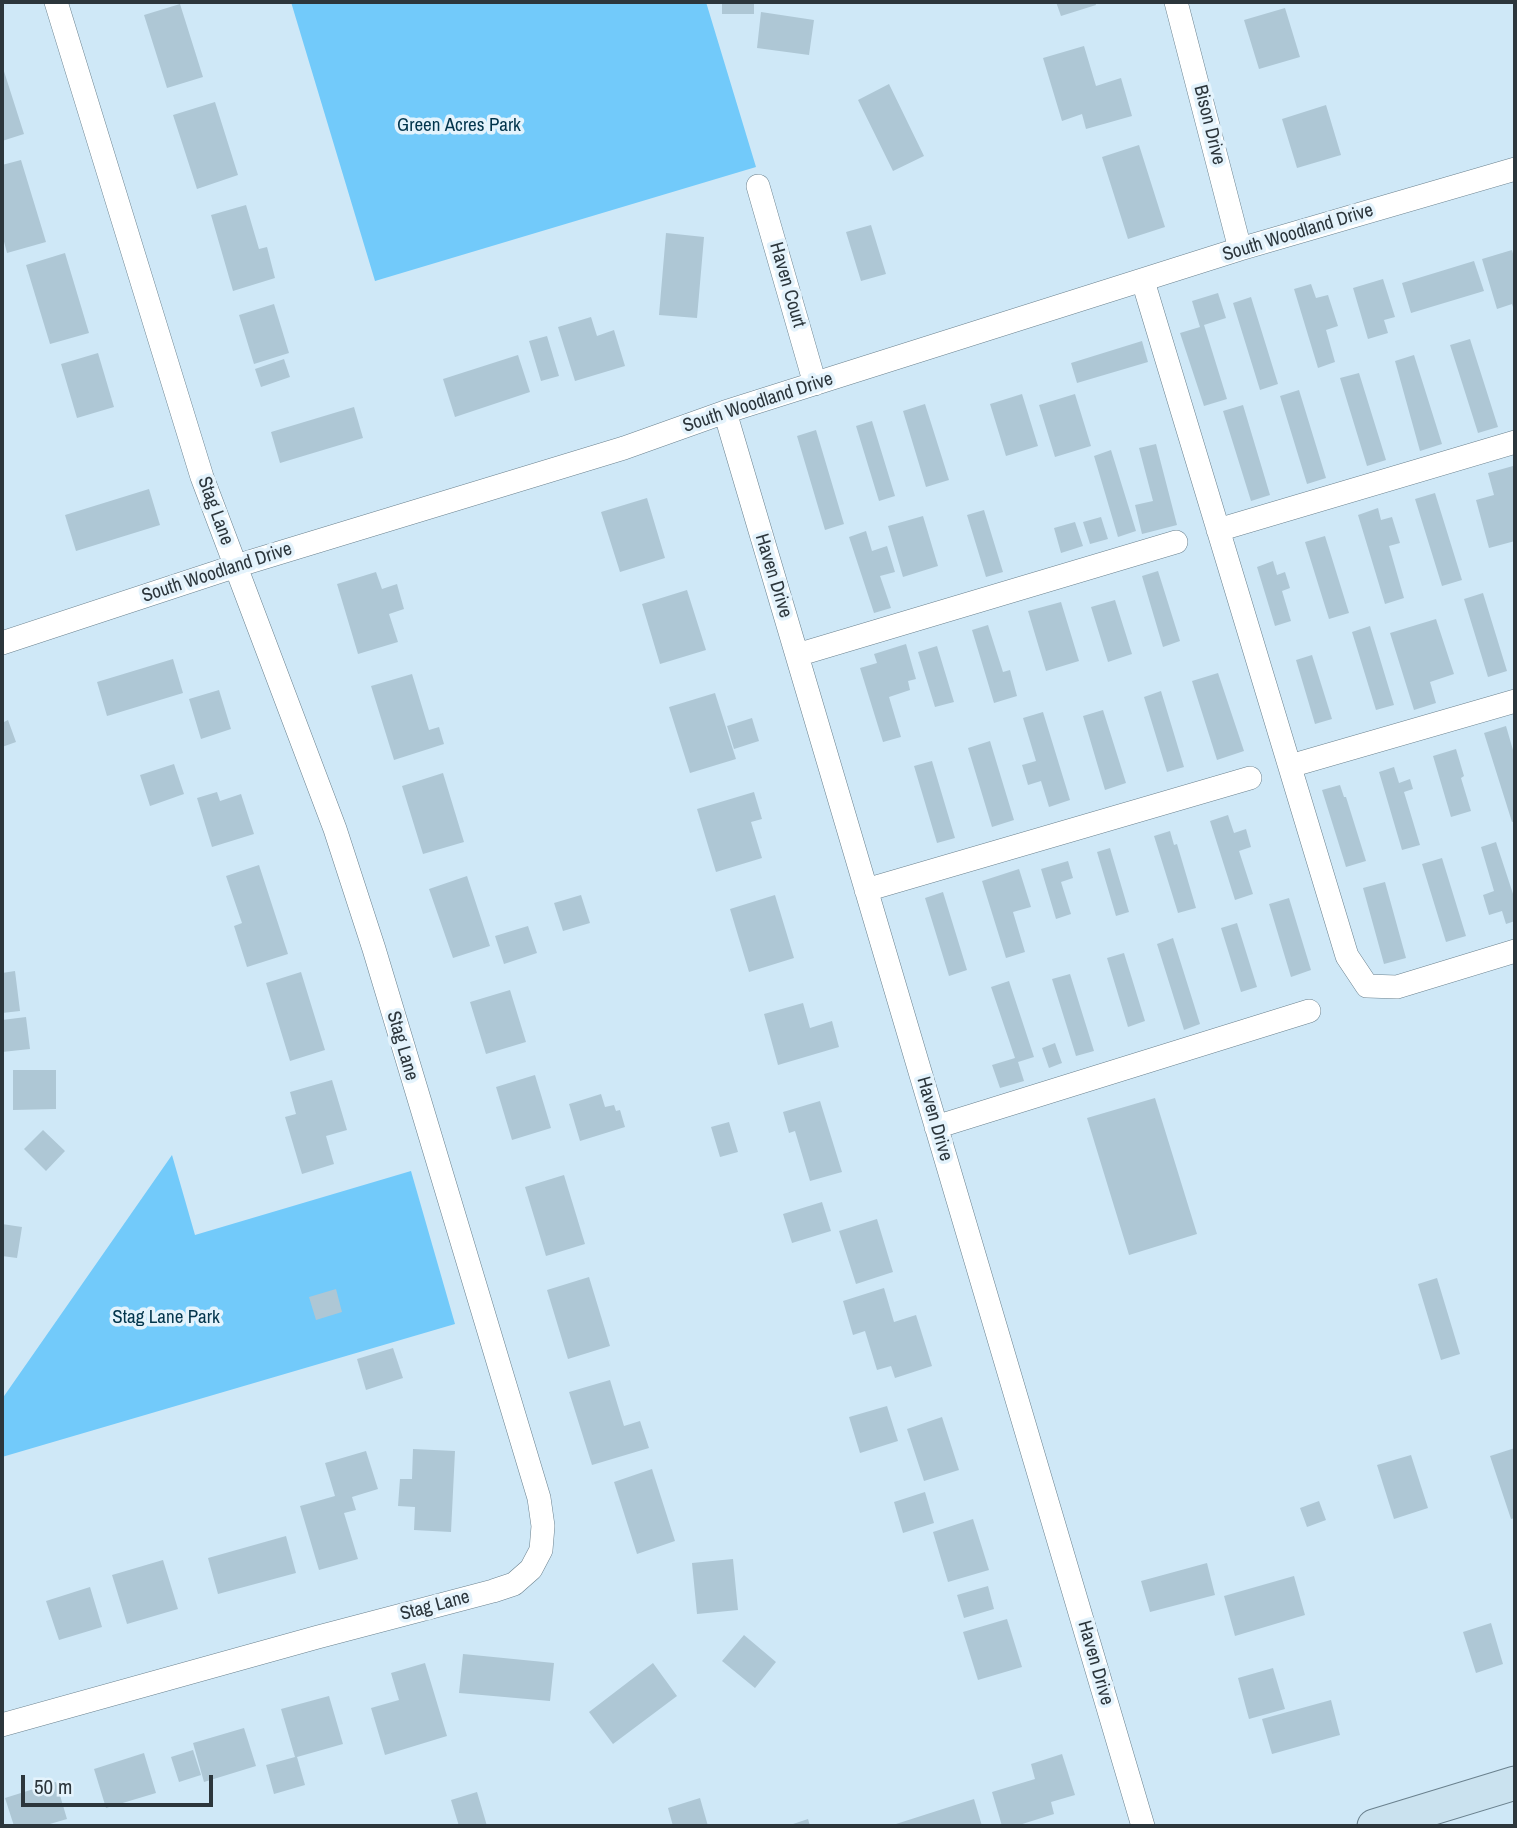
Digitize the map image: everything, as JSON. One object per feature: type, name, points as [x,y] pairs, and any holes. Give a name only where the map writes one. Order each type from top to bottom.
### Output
[{"type":"main road","points":[[1374,1826],[1515,1783]]},
{"type":"street","name":"Stag Lane","points":[[2,1725],[514,1584],[531,1569],[541,1550],[544,1526],[539,1498],[374,948],[335,829],[202,477],[56,2]]},
{"type":"street","name":"Bison Drive","points":[[1176,2],[1240,250]]},
{"type":"street","name":"South Woodland Drive","points":[[2,643],[236,566],[624,449],[725,412],[1240,250],[1515,169]]},
{"type":"street","name":"Haven Court","points":[[758,186],[815,384]]},
{"type":"street","points":[[1143,281],[1347,956],[1367,986],[1397,987],[1515,951]]},
{"type":"street","name":"Haven Drive","points":[[725,412],[1143,1826]]},
{"type":"street","points":[[1218,530],[1515,442]]},
{"type":"street","points":[[797,655],[1176,542]]},
{"type":"street","points":[[1290,766],[1515,701]]},
{"type":"street","points":[[866,890],[1250,778]]},
{"type":"street","points":[[936,1126],[1309,1011]]},
{"type":"green space","name":"Green Acres Park","points":[[291,2],[706,2],[756,167],[375,281]]},
{"type":"green space","name":"Stag Lane Park","points":[[172,1155],[195,1235],[411,1171],[455,1324],[2,1457],[2,1399]]},
{"type":"building","points":[[722,2],[754,2],[754,14],[722,14]]},
{"type":"building","points":[[1056,2],[1095,2],[1096,5],[1061,16]]},
{"type":"building","points":[[180,4],[203,77],[167,88],[144,15]]},
{"type":"building","points":[[1285,8],[1300,57],[1259,69],[1244,20]]},
{"type":"building","points":[[761,12],[814,20],[809,55],[757,48]]},
{"type":"building","points":[[1084,46],[1096,86],[1121,78],[1132,116],[1086,129],[1082,114],[1062,121],[1043,58]]},
{"type":"building","points":[[2,65],[24,134],[2,141]]},
{"type":"building","points":[[889,84],[924,156],[893,171],[858,100]]},
{"type":"building","points":[[215,102],[238,175],[197,189],[173,115]]},
{"type":"building","points":[[1326,105],[1341,155],[1297,168],[1282,119]]},
{"type":"building","points":[[1139,145],[1165,227],[1128,239],[1102,157]]},
{"type":"building","points":[[21,160],[46,242],[7,253],[2,234],[2,165]]},
{"type":"building","points":[[246,205],[259,249],[267,247],[275,278],[233,291],[211,215]]},
{"type":"building","points":[[871,225],[886,274],[861,281],[846,232]]},
{"type":"building","points":[[666,233],[704,237],[697,318],[659,315]]},
{"type":"building","points":[[1512,250],[1515,261],[1515,313],[1512,304],[1497,309],[1482,259]]},
{"type":"building","points":[[65,253],[89,333],[50,344],[26,265]]},
{"type":"building","points":[[1474,261],[1484,291],[1411,313],[1402,283]]},
{"type":"building","points":[[1383,279],[1395,317],[1384,320],[1388,333],[1368,339],[1353,288]]},
{"type":"building","points":[[1311,284],[1316,298],[1328,295],[1338,326],[1326,330],[1335,362],[1318,368],[1294,289]]},
{"type":"building","points":[[1218,293],[1226,318],[1204,325],[1227,399],[1204,406],[1180,333],[1200,327],[1192,301]]},
{"type":"building","points":[[1251,297],[1278,384],[1260,390],[1233,303]]},
{"type":"building","points":[[274,304],[289,353],[254,364],[239,315]]},
{"type":"building","points":[[591,317],[597,336],[614,330],[625,366],[575,381],[558,327]]},
{"type":"building","points":[[547,336],[559,376],[541,381],[529,341]]},
{"type":"building","points":[[1470,339],[1498,427],[1478,433],[1450,345]]},
{"type":"building","points":[[1142,341],[1148,362],[1077,383],[1071,363]]},
{"type":"building","points":[[98,353],[114,407],[77,418],[61,364]]},
{"type":"building","points":[[518,355],[530,392],[455,417],[443,379]]},
{"type":"building","points":[[1414,355],[1442,444],[1420,451],[1395,361]]},
{"type":"building","points":[[284,359],[290,377],[261,387],[255,369]]},
{"type":"building","points":[[1359,373],[1386,460],[1367,466],[1340,378]]},
{"type":"building","points":[[1299,390],[1326,478],[1307,484],[1280,396]]},
{"type":"building","points":[[1022,394],[1038,446],[1006,456],[990,404]]},
{"type":"building","points":[[1075,394],[1091,446],[1055,457],[1039,405]]},
{"type":"building","points":[[925,404],[949,480],[926,487],[903,411]]},
{"type":"building","points":[[1243,405],[1270,495],[1251,501],[1223,411]]},
{"type":"building","points":[[354,407],[363,438],[280,463],[271,432]]},
{"type":"building","points":[[872,421],[895,496],[879,501],[856,426]]},
{"type":"building","points":[[816,430],[844,524],[825,530],[797,436]]},
{"type":"building","points":[[1156,444],[1177,525],[1142,534],[1135,505],[1153,501],[1139,448]]},
{"type":"building","points":[[1111,450],[1136,531],[1118,537],[1094,456]]},
{"type":"building","points":[[1513,466],[1515,541],[1489,548],[1476,500],[1494,495],[1488,473]]},
{"type":"building","points":[[149,489],[160,525],[76,551],[65,515]]},
{"type":"building","points":[[1435,493],[1462,580],[1442,586],[1415,499]]},
{"type":"building","points":[[647,498],[665,558],[620,572],[601,512]]},
{"type":"building","points":[[1378,508],[1381,520],[1392,517],[1400,543],[1389,546],[1404,598],[1385,604],[1358,515]]},
{"type":"building","points":[[984,510],[1003,572],[986,577],[967,515]]},
{"type":"building","points":[[923,516],[938,566],[903,577],[888,526]]},
{"type":"building","points":[[1101,517],[1108,539],[1090,544],[1083,522]]},
{"type":"building","points":[[1075,522],[1083,546],[1061,553],[1054,528]]},
{"type":"building","points":[[866,531],[872,551],[887,546],[895,572],[880,576],[891,608],[874,613],[849,537]]},
{"type":"building","points":[[1325,536],[1349,613],[1329,619],[1305,542]]},
{"type":"building","points":[[1273,561],[1277,575],[1285,572],[1290,588],[1282,591],[1291,621],[1275,626],[1257,567]]},
{"type":"building","points":[[1158,571],[1180,641],[1163,647],[1142,576]]},
{"type":"building","points":[[376,572],[382,589],[397,584],[404,609],[389,614],[398,642],[358,654],[337,584]]},
{"type":"building","points":[[687,590],[706,650],[660,664],[642,604]]},
{"type":"building","points":[[1483,593],[1507,671],[1488,677],[1464,599]]},
{"type":"building","points":[[1115,600],[1132,654],[1108,662],[1091,607]]},
{"type":"building","points":[[1061,602],[1079,661],[1046,671],[1028,611]]},
{"type":"building","points":[[1436,619],[1454,674],[1430,682],[1436,703],[1414,710],[1390,633]]},
{"type":"building","points":[[988,625],[1003,672],[1010,670],[1017,696],[994,703],[972,630]]},
{"type":"building","points":[[1370,626],[1394,705],[1376,710],[1352,632]]},
{"type":"building","points":[[906,644],[916,679],[908,681],[910,690],[889,697],[901,737],[883,742],[860,668],[877,663],[874,654]]},
{"type":"building","points":[[937,646],[954,702],[935,707],[918,652]]},
{"type":"building","points":[[1312,655],[1332,719],[1315,724],[1296,660]]},
{"type":"building","points":[[173,659],[183,693],[107,716],[97,682]]},
{"type":"building","points":[[1218,673],[1244,751],[1217,760],[1192,681]]},
{"type":"building","points":[[412,674],[429,730],[439,727],[444,744],[394,760],[371,686]]},
{"type":"building","points":[[219,690],[231,729],[201,739],[189,699]]},
{"type":"building","points":[[1161,691],[1184,767],[1167,772],[1144,697]]},
{"type":"building","points":[[715,693],[736,759],[690,773],[669,707]]},
{"type":"building","points":[[1103,710],[1126,783],[1105,790],[1083,716]]},
{"type":"building","points":[[1043,712],[1070,800],[1049,807],[1041,781],[1028,785],[1022,765],[1036,761],[1023,718]]},
{"type":"building","points":[[752,718],[759,741],[734,749],[727,726]]},
{"type":"building","points":[[8,720],[16,742],[2,747],[2,723]]},
{"type":"building","points":[[1506,726],[1515,757],[1515,821],[1512,822],[1484,733]]},
{"type":"building","points":[[990,741],[1014,820],[992,827],[968,748]]},
{"type":"building","points":[[1456,749],[1471,811],[1451,817],[1433,756]]},
{"type":"building","points":[[932,761],[955,838],[937,843],[914,766]]},
{"type":"building","points":[[174,764],[184,794],[150,806],[140,775]]},
{"type":"building","points":[[1394,767],[1399,783],[1410,779],[1413,789],[1404,792],[1420,845],[1402,850],[1379,772]]},
{"type":"building","points":[[443,773],[464,842],[423,854],[402,786]]},
{"type":"building","points":[[1340,785],[1366,861],[1346,867],[1322,790]]},
{"type":"building","points":[[217,792],[220,801],[241,794],[254,834],[212,847],[197,798]]},
{"type":"building","points":[[754,792],[762,819],[751,822],[762,858],[716,872],[697,809]]},
{"type":"building","points":[[1228,815],[1234,833],[1246,829],[1251,847],[1239,851],[1253,894],[1235,900],[1210,821]]},
{"type":"building","points":[[1170,831],[1174,845],[1177,844],[1196,908],[1178,913],[1154,836]]},
{"type":"building","points":[[1496,842],[1515,900],[1515,921],[1506,924],[1502,911],[1489,915],[1483,895],[1494,891],[1481,847]]},
{"type":"building","points":[[1110,848],[1129,912],[1116,916],[1097,852]]},
{"type":"building","points":[[1442,858],[1466,936],[1446,942],[1422,864]]},
{"type":"building","points":[[1068,861],[1073,878],[1061,882],[1071,914],[1056,919],[1041,869]]},
{"type":"building","points":[[259,865],[288,954],[247,967],[234,926],[242,923],[226,876]]},
{"type":"building","points":[[1019,869],[1031,907],[1013,912],[1025,952],[1006,958],[982,881]]},
{"type":"building","points":[[467,876],[490,946],[453,958],[429,889]]},
{"type":"building","points":[[1385,882],[1406,958],[1384,964],[1363,888]]},
{"type":"building","points":[[943,892],[967,970],[949,976],[925,898]]},
{"type":"building","points":[[581,895],[590,923],[563,931],[554,903]]},
{"type":"building","points":[[775,895],[794,958],[749,972],[730,909]]},
{"type":"building","points":[[1289,898],[1311,970],[1291,977],[1269,904]]},
{"type":"building","points":[[1237,923],[1257,987],[1241,992],[1221,928]]},
{"type":"building","points":[[528,926],[537,953],[504,964],[495,936]]},
{"type":"building","points":[[1173,938],[1200,1024],[1184,1030],[1157,944]]},
{"type":"building","points":[[1124,953],[1145,1021],[1128,1027],[1107,958]]},
{"type":"building","points":[[15,971],[20,1011],[2,1013],[2,973]]},
{"type":"building","points":[[301,972],[325,1050],[290,1061],[266,983]]},
{"type":"building","points":[[1070,974],[1094,1051],[1076,1056],[1052,979]]},
{"type":"building","points":[[1009,981],[1034,1057],[1018,1062],[1024,1081],[1000,1088],[992,1065],[1015,1058],[991,987]]},
{"type":"building","points":[[510,990],[526,1042],[486,1054],[470,1002]]},
{"type":"building","points":[[803,1003],[810,1028],[832,1021],[839,1047],[778,1065],[764,1014]]},
{"type":"building","points":[[26,1017],[30,1049],[2,1052],[2,1020]]},
{"type":"building","points":[[1055,1043],[1062,1063],[1049,1068],[1042,1048]]},
{"type":"building","points":[[13,1070],[56,1070],[56,1109],[13,1110]]},
{"type":"building","points":[[535,1075],[551,1128],[512,1140],[496,1087]]},
{"type":"building","points":[[332,1080],[347,1130],[326,1136],[334,1164],[302,1174],[285,1117],[296,1114],[290,1092]]},
{"type":"building","points":[[601,1094],[605,1107],[614,1105],[616,1111],[620,1110],[625,1127],[580,1141],[569,1104]]},
{"type":"building","points":[[1155,1098],[1197,1234],[1129,1255],[1087,1118]]},
{"type":"building","points":[[820,1101],[842,1172],[810,1181],[795,1131],[789,1133],[783,1112]]},
{"type":"building","points":[[729,1122],[738,1152],[720,1157],[711,1127]]},
{"type":"building","points":[[43,1130],[65,1151],[46,1171],[24,1149]]},
{"type":"building","points":[[564,1175],[585,1244],[546,1256],[525,1187]]},
{"type":"building","points":[[822,1202],[831,1231],[792,1243],[783,1214]]},
{"type":"building","points":[[877,1219],[893,1272],[856,1284],[839,1231]]},
{"type":"building","points":[[2,1224],[22,1227],[17,1258],[2,1256]]},
{"type":"building","points":[[589,1277],[610,1346],[568,1359],[547,1290]]},
{"type":"building","points":[[1437,1278],[1460,1354],[1441,1360],[1418,1284]]},
{"type":"building","points":[[884,1288],[894,1322],[916,1315],[932,1366],[895,1378],[891,1366],[877,1370],[865,1331],[853,1335],[843,1301]]},
{"type":"building","points":[[336,1289],[342,1312],[316,1320],[309,1297]]},
{"type":"building","points":[[393,1348],[403,1378],[366,1390],[357,1359]]},
{"type":"building","points":[[610,1380],[624,1426],[640,1421],[649,1448],[592,1465],[569,1392]]},
{"type":"building","points":[[887,1406],[898,1441],[860,1453],[849,1417]]},
{"type":"building","points":[[942,1417],[959,1470],[924,1481],[907,1429]]},
{"type":"building","points":[[1515,1448],[1515,1518],[1511,1519],[1490,1456]]},
{"type":"building","points":[[413,1449],[455,1451],[451,1532],[414,1530],[415,1507],[398,1506],[400,1479],[412,1479]]},
{"type":"building","points":[[366,1451],[378,1489],[352,1497],[356,1510],[344,1513],[358,1559],[319,1570],[300,1506],[335,1496],[325,1463]]},
{"type":"building","points":[[1411,1455],[1428,1508],[1394,1519],[1377,1465]]},
{"type":"building","points":[[652,1469],[675,1541],[637,1554],[614,1482]]},
{"type":"building","points":[[925,1492],[934,1523],[903,1533],[894,1502]]},
{"type":"building","points":[[1319,1501],[1326,1520],[1307,1527],[1300,1508]]},
{"type":"building","points":[[973,1519],[989,1570],[948,1582],[933,1532]]},
{"type":"building","points":[[286,1536],[296,1573],[218,1594],[208,1558]]},
{"type":"building","points":[[733,1559],[738,1610],[697,1614],[692,1563]]},
{"type":"building","points":[[163,1560],[178,1609],[127,1624],[112,1575]]},
{"type":"building","points":[[1207,1563],[1215,1595],[1150,1612],[1141,1581]]},
{"type":"building","points":[[1294,1576],[1305,1615],[1235,1636],[1224,1596]]},
{"type":"building","points":[[988,1586],[994,1609],[964,1618],[957,1595]]},
{"type":"building","points":[[90,1587],[102,1627],[59,1640],[46,1601]]},
{"type":"building","points":[[1007,1619],[1022,1667],[978,1680],[963,1632]]},
{"type":"building","points":[[1491,1623],[1503,1664],[1476,1673],[1463,1632]]},
{"type":"building","points":[[744,1635],[776,1662],[755,1688],[722,1661]]},
{"type":"building","points":[[463,1654],[554,1663],[550,1701],[459,1693]]},
{"type":"building","points":[[425,1663],[447,1736],[385,1755],[371,1708],[399,1700],[391,1673]]},
{"type":"building","points":[[653,1663],[677,1696],[613,1744],[589,1712]]},
{"type":"building","points":[[1273,1668],[1285,1709],[1249,1719],[1238,1678]]},
{"type":"building","points":[[329,1696],[343,1744],[297,1757],[305,1785],[274,1794],[266,1765],[295,1757],[281,1709]]},
{"type":"building","points":[[1331,1700],[1340,1735],[1272,1754],[1262,1719]]},
{"type":"building","points":[[244,1728],[256,1766],[204,1782],[193,1743]]},
{"type":"building","points":[[193,1750],[201,1775],[179,1782],[171,1757]]},
{"type":"building","points":[[144,1753],[156,1793],[106,1808],[94,1769]]},
{"type":"building","points":[[1062,1754],[1075,1795],[1051,1802],[1054,1814],[1016,1826],[1002,1826],[992,1792],[1035,1779],[1031,1764]]},
{"type":"building","points":[[56,1782],[67,1819],[43,1826],[14,1826],[5,1798]]},
{"type":"building","points":[[477,1792],[487,1826],[459,1826],[451,1800]]},
{"type":"building","points":[[700,1798],[708,1826],[673,1826],[668,1808]]},
{"type":"building","points":[[974,1799],[982,1826],[896,1824]]},
{"type":"building","points":[[808,1819],[810,1826],[787,1826]]}]
